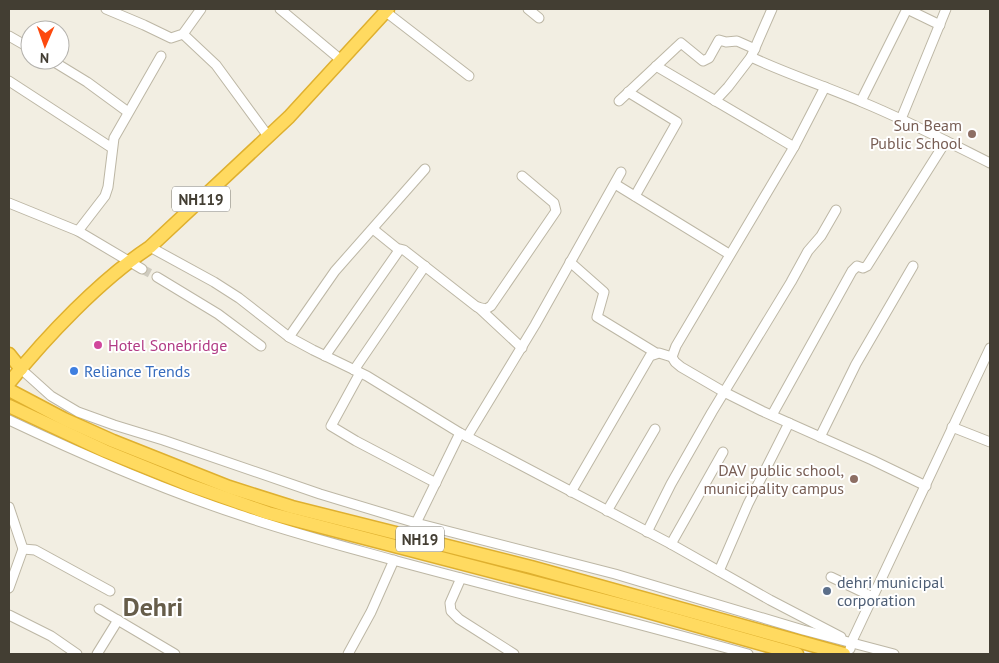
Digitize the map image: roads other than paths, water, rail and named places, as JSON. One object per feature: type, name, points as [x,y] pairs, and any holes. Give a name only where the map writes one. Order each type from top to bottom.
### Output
[{"type":"highway","name":"NH119","points":[[9,384],[41,346],[84,303],[130,261],[150,248],[289,116],[387,10]]},
{"type":"highway","points":[[9,354],[21,369]]},
{"type":"highway","name":"NH19","points":[[9,390],[23,399],[113,441],[229,487],[283,504],[698,612],[844,654]]},
{"type":"highway","name":"NH19","points":[[10,411],[189,485],[268,512],[576,592],[798,654]]},
{"type":"street","points":[[106,9],[170,38],[183,34],[201,9]]},
{"type":"street","points":[[280,9],[341,60]]},
{"type":"street","points":[[528,9],[539,18]]},
{"type":"street","points":[[715,101],[753,53],[772,9]]},
{"type":"street","points":[[861,101],[907,9],[940,25]]},
{"type":"street","points":[[901,119],[946,9]]},
{"type":"street","points":[[387,10],[469,76]]},
{"type":"street","points":[[183,34],[216,65],[268,136]]},
{"type":"street","points":[[9,36],[20,42]]},
{"type":"street","points":[[619,101],[680,43],[703,61],[709,58],[719,40],[726,42],[737,41],[778,70],[861,101],[990,163]]},
{"type":"street","points":[[78,231],[95,210],[108,187],[112,148],[118,129],[161,56]]},
{"type":"street","points":[[656,66],[794,147]]},
{"type":"street","points":[[67,70],[128,112]]},
{"type":"street","points":[[9,82],[112,148]]},
{"type":"street","points":[[672,358],[676,346],[729,254],[794,147],[825,87]]},
{"type":"street","points":[[628,92],[677,122],[635,196]]},
{"type":"street","points":[[772,415],[852,271],[858,266],[863,268],[867,266],[946,141]]},
{"type":"street","points":[[289,337],[335,271],[424,169]]},
{"type":"street","points":[[416,523],[463,435],[522,348],[621,172]]},
{"type":"street","points":[[478,307],[486,309],[495,302],[556,211],[554,203],[522,176]]},
{"type":"street","points":[[615,184],[729,254]]},
{"type":"street","points":[[9,202],[78,231],[142,269]]},
{"type":"street","points":[[648,532],[684,460],[808,251],[821,236],[836,210]]},
{"type":"street","points":[[373,229],[399,250],[404,250],[478,307],[522,348]]},
{"type":"street","points":[[150,248],[214,282],[289,337],[400,395],[463,435],[671,544],[851,643]]},
{"type":"street","points":[[325,356],[399,250]]},
{"type":"street","points":[[570,262],[604,292],[597,317],[656,353],[672,358],[680,367],[724,392],[926,486]]},
{"type":"street","points":[[425,266],[357,372],[331,426],[436,483]]},
{"type":"street","points":[[820,437],[856,364],[913,266]]},
{"type":"street","points":[[157,277],[218,314],[261,346]]},
{"type":"street","points":[[849,654],[851,643],[990,348]]},
{"type":"street","points":[[570,492],[650,356],[656,353]]},
{"type":"street","points":[[21,369],[61,403],[95,419],[163,440],[328,497],[416,523],[615,574],[894,654]]},
{"type":"street","points":[[10,411],[95,459],[212,506],[303,535],[748,654]]},
{"type":"street","points":[[719,571],[748,504],[789,423]]},
{"type":"street","points":[[952,427],[990,442]]},
{"type":"street","points":[[607,511],[655,429]]},
{"type":"street","points":[[671,544],[723,452]]},
{"type":"street","points":[[9,507],[23,549],[9,588]]},
{"type":"street","points":[[23,549],[35,550],[110,591]]},
{"type":"street","points":[[348,654],[371,612],[394,560]]},
{"type":"street","points":[[831,577],[873,597]]},
{"type":"street","points":[[461,578],[450,603],[451,611],[459,619],[514,654]]},
{"type":"street","points":[[99,609],[175,654]]},
{"type":"street","points":[[9,615],[51,636],[77,654]]},
{"type":"street","points":[[98,654],[118,620]]},
{"type":"street","points":[[708,654],[712,644]]},
{"type":"tunnel","points":[[142,269],[157,277]]},
{"type":"place","name":"Sun Beam Public School","points":[[972,134]]},
{"type":"place","name":"Hotel Sonebridge","points":[[98,345]]},
{"type":"place","name":"Reliance Trends","points":[[74,371]]},
{"type":"place","name":"DAV public school, municipality campus","points":[[854,479]]},
{"type":"place","name":"dehri municipal corporation","points":[[827,591]]},
{"type":"district","name":"Dehri","points":[[153,606]]}]
